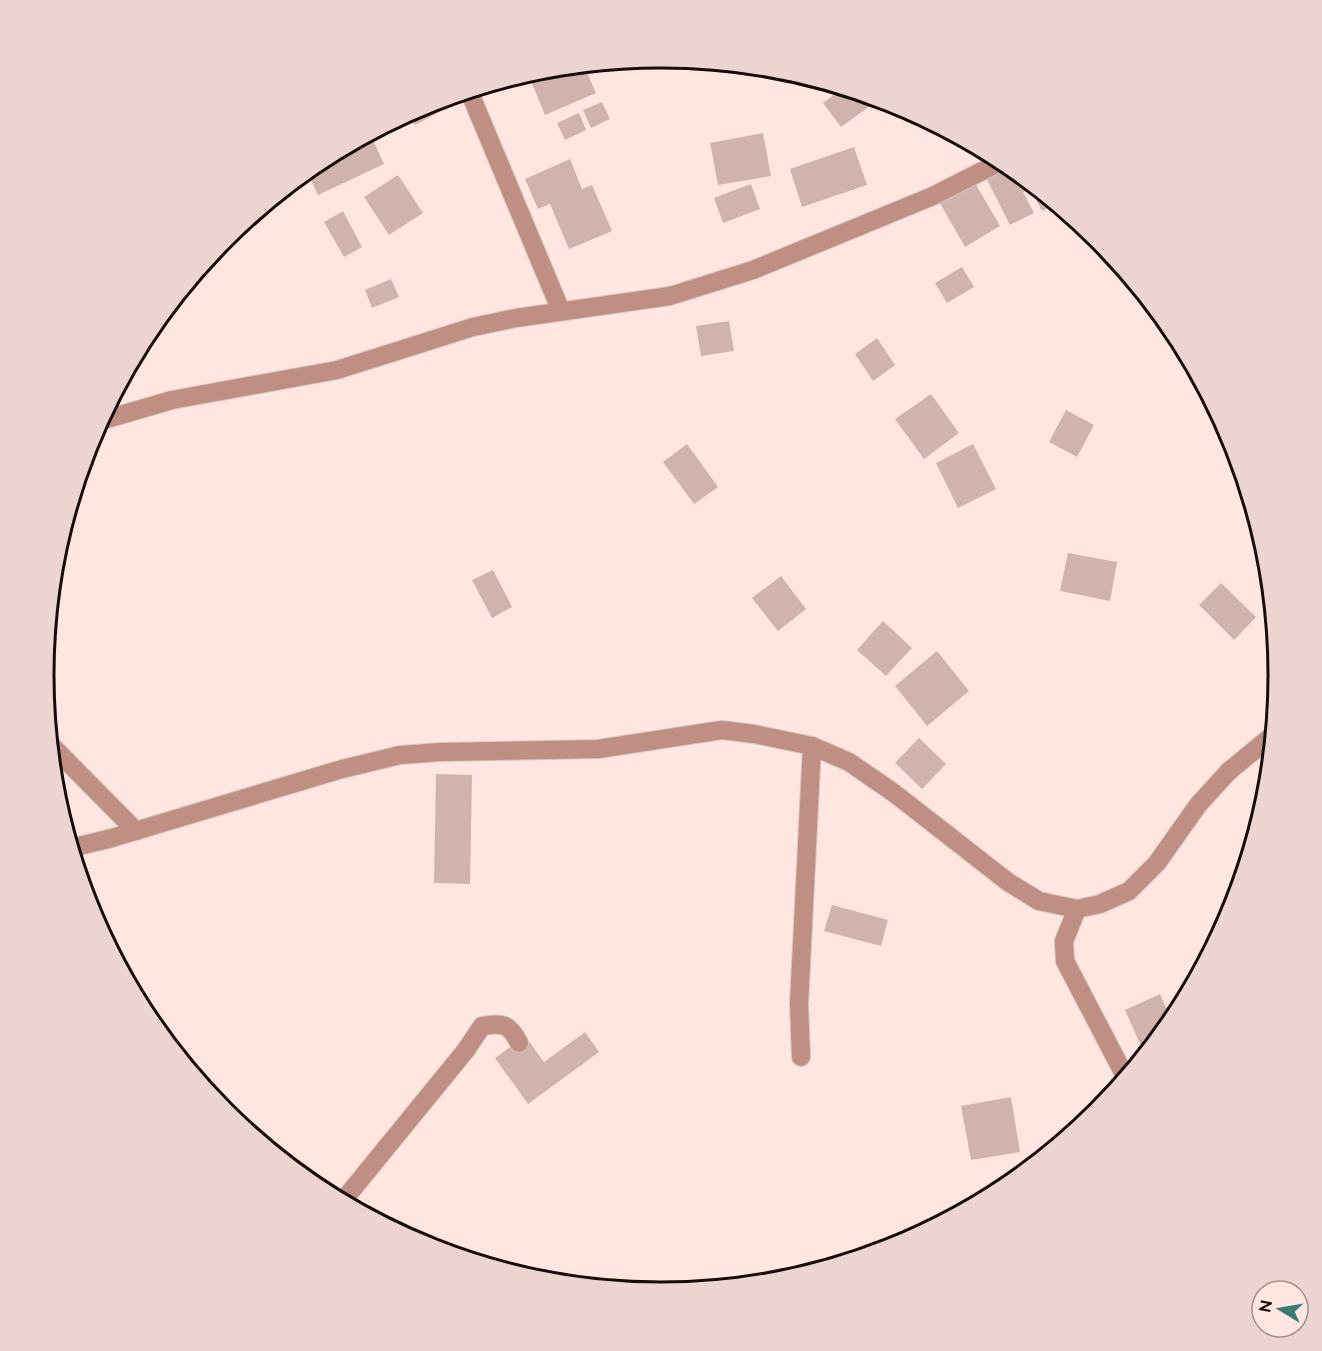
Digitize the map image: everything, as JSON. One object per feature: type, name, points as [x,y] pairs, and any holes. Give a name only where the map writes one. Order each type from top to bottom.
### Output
[{"type":"street","points":[[472,99],[561,311]]},
{"type":"street","points":[[112,417],[172,400],[337,370],[473,327],[561,311],[670,296],[753,270],[933,196],[991,167]]},
{"type":"street","points":[[79,846],[342,769],[400,755],[598,749],[722,730],[812,746],[849,762],[876,780],[1008,882],[1039,902],[1077,909],[1100,904],[1129,891],[1157,863],[1198,805],[1229,771],[1264,742]]},
{"type":"street","points":[[801,1057],[799,1004],[812,746]]},
{"type":"street","points":[[59,753],[136,831]]},
{"type":"street","points":[[1077,909],[1064,941],[1065,961],[1122,1070]]},
{"type":"street","points":[[348,1195],[466,1050],[482,1026],[500,1023],[513,1030],[519,1043]]},
{"type":"building","points":[[587,73],[596,93],[545,115],[532,83]]},
{"type":"building","points":[[835,94],[870,106],[841,127],[823,103]]},
{"type":"building","points":[[602,102],[610,119],[591,128],[583,110]]},
{"type":"building","points":[[445,109],[415,125],[413,122]]},
{"type":"building","points":[[579,113],[586,130],[565,140],[557,123]]},
{"type":"building","points":[[763,133],[771,176],[718,185],[710,143]]},
{"type":"building","points":[[374,142],[384,164],[318,195],[311,180]]},
{"type":"building","points":[[854,147],[867,185],[802,207],[790,169]]},
{"type":"building","points":[[570,159],[582,189],[592,185],[612,231],[569,249],[550,204],[538,209],[525,179]]},
{"type":"building","points":[[991,167],[1026,190],[1023,192],[1034,213],[1010,225],[982,170]]},
{"type":"building","points":[[398,175],[423,213],[389,235],[364,197]]},
{"type":"building","points":[[971,176],[1000,226],[965,247],[936,196]]},
{"type":"building","points":[[751,184],[760,209],[723,223],[714,198]]},
{"type":"building","points":[[1034,197],[1048,208],[1042,211]]},
{"type":"building","points":[[343,211],[362,247],[344,257],[324,222]]},
{"type":"building","points":[[962,267],[974,287],[947,303],[935,283]]},
{"type":"building","points":[[391,279],[399,297],[372,308],[365,290]]},
{"type":"building","points":[[729,321],[734,351],[701,356],[696,326]]},
{"type":"building","points":[[877,338],[895,365],[873,381],[855,354]]},
{"type":"building","points":[[931,394],[959,433],[924,459],[895,419]]},
{"type":"building","points":[[1066,410],[1094,425],[1077,457],[1049,442]]},
{"type":"building","points":[[687,444],[718,487],[694,504],[663,462]]},
{"type":"building","points":[[973,444],[996,489],[958,508],[936,463]]},
{"type":"building","points":[[1068,553],[1117,562],[1110,601],[1060,591]]},
{"type":"building","points":[[493,570],[512,607],[492,618],[472,580]]},
{"type":"building","points":[[781,576],[806,609],[778,631],[752,598]]},
{"type":"building","points":[[1221,583],[1256,617],[1234,640],[1199,605]]},
{"type":"building","points":[[883,621],[912,648],[886,676],[857,650]]},
{"type":"building","points":[[937,651],[969,691],[927,726],[895,686]]},
{"type":"building","points":[[919,738],[946,764],[922,789],[895,763]]},
{"type":"building","points":[[436,774],[472,775],[470,884],[434,883]]},
{"type":"building","points":[[832,905],[888,920],[881,946],[824,931]]},
{"type":"building","points":[[1160,994],[1167,1011],[1141,1047],[1125,1010]]},
{"type":"building","points":[[585,1032],[599,1052],[528,1104],[495,1058],[525,1036],[544,1062]]},
{"type":"building","points":[[1011,1097],[1020,1152],[971,1160],[961,1106]]}]
